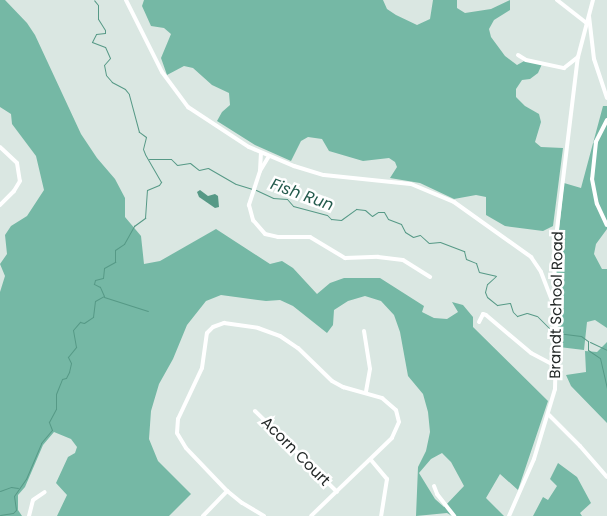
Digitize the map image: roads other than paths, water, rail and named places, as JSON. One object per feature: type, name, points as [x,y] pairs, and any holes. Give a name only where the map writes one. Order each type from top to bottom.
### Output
[{"type":"street","points":[[126,0],[162,72],[188,107],[261,153],[269,156],[324,175],[411,184],[454,202],[531,258],[542,272],[555,309]]},
{"type":"street","points":[[558,0],[586,23]]},
{"type":"street","name":"Brandt School Road","points":[[509,516],[523,487],[549,414],[557,367],[554,254],[578,57],[593,0]]},
{"type":"street","points":[[589,14],[594,59],[607,98]]},
{"type":"street","points":[[518,55],[526,60],[564,68],[578,57]]},
{"type":"street","points":[[607,120],[596,142],[592,171],[595,196],[607,224]]},
{"type":"street","points":[[0,147],[16,163],[20,181],[14,191],[0,205]]},
{"type":"street","points":[[260,171],[261,153]]},
{"type":"street","points":[[269,156],[260,171],[248,205],[253,220],[265,234],[278,237],[310,236],[345,258],[386,257],[403,260],[430,277]]},
{"type":"street","points":[[479,322],[483,314],[486,315],[531,354],[557,367]]},
{"type":"street","points":[[264,516],[242,503],[227,491],[182,444],[177,428],[178,419],[202,368],[206,337],[213,327],[230,323],[258,328],[280,336],[298,348],[332,381],[343,387],[366,392],[392,405],[399,422],[392,438],[311,516]]},
{"type":"street","points":[[364,331],[370,369],[366,392]]},
{"type":"street","name":"Acorn Court","points":[[254,411],[337,492]]},
{"type":"street","points":[[549,414],[607,477]]},
{"type":"street","points":[[371,460],[387,479],[382,516]]},
{"type":"street","points":[[434,486],[437,494],[454,516]]},
{"type":"street","points":[[203,516],[227,491]]},
{"type":"street","points":[[29,516],[33,500],[45,492]]},
{"type":"waterway","points":[[0,515],[13,513],[16,510],[14,496],[26,479],[41,443],[52,430],[49,422],[56,409],[56,394],[62,379],[66,378],[69,372],[71,363],[68,357],[76,347],[73,330],[80,322],[84,323],[93,317],[95,301],[104,296],[100,287],[94,284],[95,280],[103,278],[104,268],[115,262],[115,250],[124,244],[134,226],[145,218],[147,190],[159,185],[161,182],[143,149],[146,137],[139,132],[129,94],[125,89],[112,82],[106,75],[104,65],[110,58],[105,47],[92,42],[96,34],[105,33],[98,19],[98,5],[94,0]]},
{"type":"waterway","name":"Fish Run","points":[[149,159],[171,159],[177,165],[190,163],[199,170],[208,168],[236,184],[252,189]]},
{"type":"waterway","name":"Fish Run","points":[[256,190],[273,198],[287,199],[293,206],[327,215],[331,219],[341,220],[356,209],[365,210],[372,216],[378,212],[384,212],[388,219],[401,224],[405,232],[413,237],[420,235],[429,243],[440,242],[464,251],[466,259],[476,263],[479,272],[496,276],[487,284],[485,292],[487,297],[497,305],[510,303],[513,312],[517,316],[527,313],[537,316],[553,332]]},
{"type":"waterway","points":[[104,297],[148,311]]},
{"type":"waterway","name":"Fish Run","points":[[557,333],[581,336],[588,341],[588,350],[600,358],[607,389]]},
{"type":"waterway","points":[[590,342],[607,350]]},
{"type":"waterway","points":[[0,491],[11,487],[18,488]]}]
